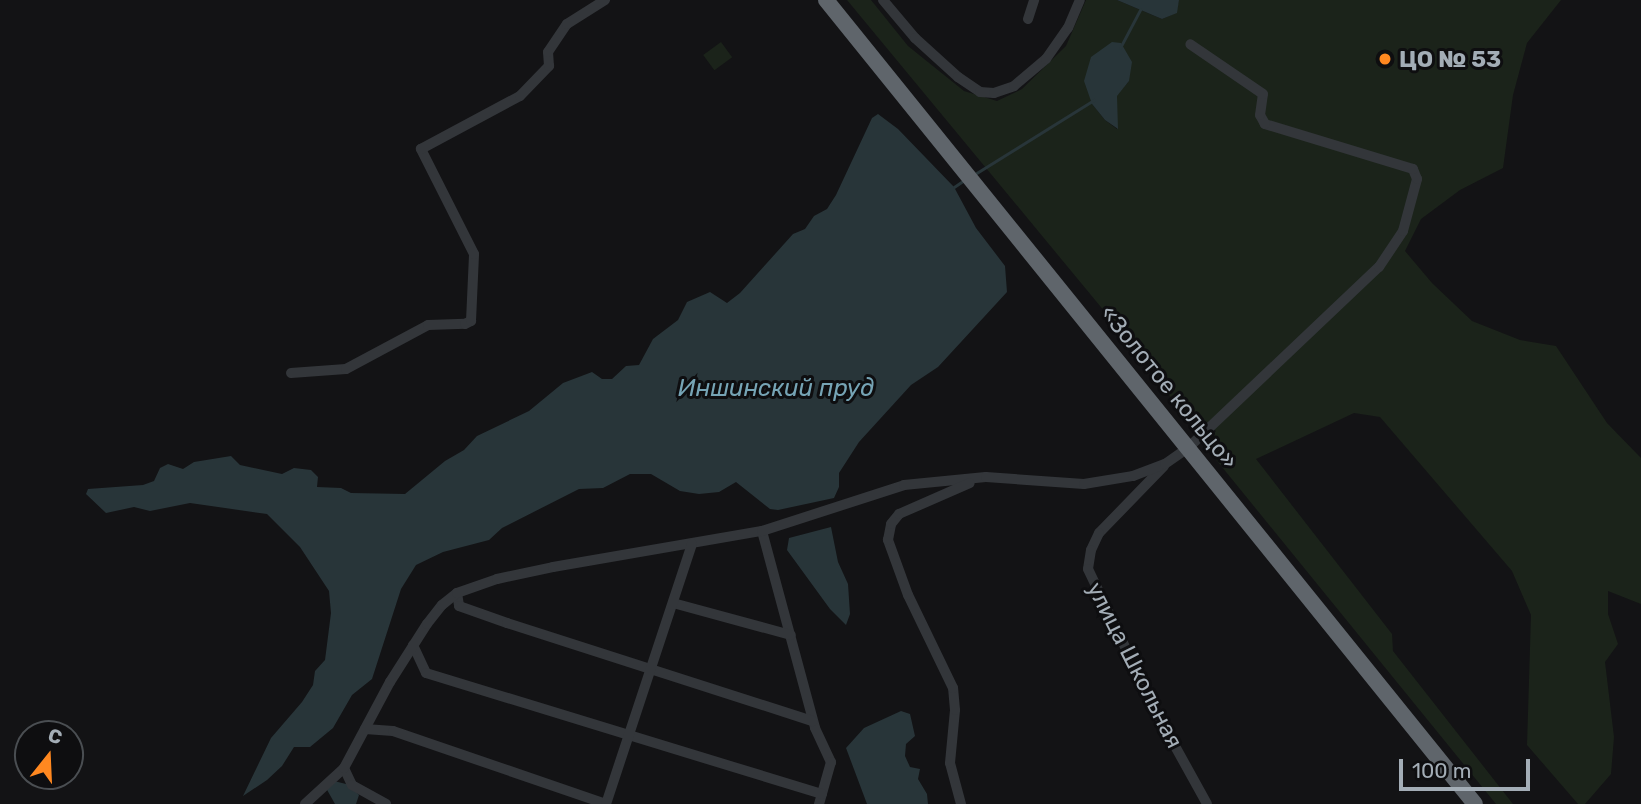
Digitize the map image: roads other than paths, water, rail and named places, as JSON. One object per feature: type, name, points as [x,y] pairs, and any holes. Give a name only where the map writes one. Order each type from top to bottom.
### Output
[{"type":"highway","name":"«Золотое кольцо»","points":[[826,0],[1475,804]]},
{"type":"street","points":[[291,373],[346,369],[428,325],[465,324],[471,321],[474,254],[421,149],[520,96],[540,72],[549,66],[548,52],[567,24],[605,0]]},
{"type":"street","points":[[883,0],[931,55],[980,92],[993,93],[1014,86],[1046,59],[1068,28],[1080,0]]},
{"type":"street","points":[[1028,19],[1034,0]]},
{"type":"street","points":[[305,804],[344,768],[413,645],[442,605],[457,593],[497,579],[553,567],[762,531],[904,485],[986,477],[1084,484],[1133,476],[1166,464],[1189,447],[1379,267],[1403,231],[1417,178],[1413,169],[1265,124],[1260,115],[1264,94],[1190,44]]},
{"type":"street","name":"улица Школьная","points":[[1166,464],[1099,533],[1089,555],[1088,574],[1154,710],[1207,804]]},
{"type":"street","points":[[961,804],[950,769],[955,710],[953,688],[908,595],[888,536],[892,521],[909,508],[986,477]]},
{"type":"street","points":[[413,645],[426,673],[821,799],[831,762],[813,721],[762,531]]},
{"type":"street","points":[[365,729],[393,731],[606,804],[692,544]]},
{"type":"street","points":[[457,593],[459,606],[813,721]]},
{"type":"street","points":[[673,603],[791,635]]},
{"type":"street","points":[[344,768],[352,785],[386,804]]},
{"type":"water","points":[[1117,0],[1179,0],[1177,13],[1162,19]]},
{"type":"water","points":[[1112,42],[1121,43],[1132,62],[1129,81],[1117,96],[1118,129],[1105,120],[1092,104],[1084,81],[1091,57]]},
{"type":"water","name":"Иншинский пруд","points":[[878,114],[898,129],[954,187],[976,228],[1005,266],[1007,292],[938,367],[911,385],[859,442],[839,473],[839,487],[834,498],[778,510],[770,509],[736,482],[719,492],[699,494],[680,491],[651,474],[630,474],[603,488],[579,489],[502,528],[489,540],[443,552],[416,565],[401,589],[372,679],[352,695],[333,728],[310,747],[294,747],[282,766],[243,796],[271,738],[302,702],[313,685],[315,671],[325,660],[331,613],[329,591],[300,547],[267,514],[190,503],[150,511],[134,507],[106,513],[86,494],[88,489],[143,485],[154,481],[160,468],[168,464],[183,469],[194,462],[231,456],[240,465],[282,474],[294,468],[311,470],[318,477],[317,487],[341,488],[351,493],[405,494],[445,461],[464,450],[477,436],[529,411],[563,383],[592,372],[602,379],[612,379],[626,366],[639,365],[653,339],[678,320],[687,302],[710,292],[727,303],[740,293],[793,234],[805,229],[814,216],[827,209],[872,118]]},
{"type":"water","points":[[831,527],[838,562],[848,584],[850,614],[846,625],[830,609],[787,550],[789,538]]},
{"type":"water","points":[[901,711],[910,714],[915,736],[906,744],[905,756],[910,767],[920,769],[918,779],[927,794],[928,804],[867,804],[846,748],[864,728]]},
{"type":"water","points":[[334,781],[350,785],[359,795],[356,804],[335,804],[326,788]]},
{"type":"waterway","points":[[1120,48],[1140,10]]},
{"type":"waterway","points":[[975,174],[1094,100]]},
{"type":"waterway","points":[[954,187],[963,181]]},
{"type":"place","name":"ЦО № 53","points":[[1385,59]]}]
